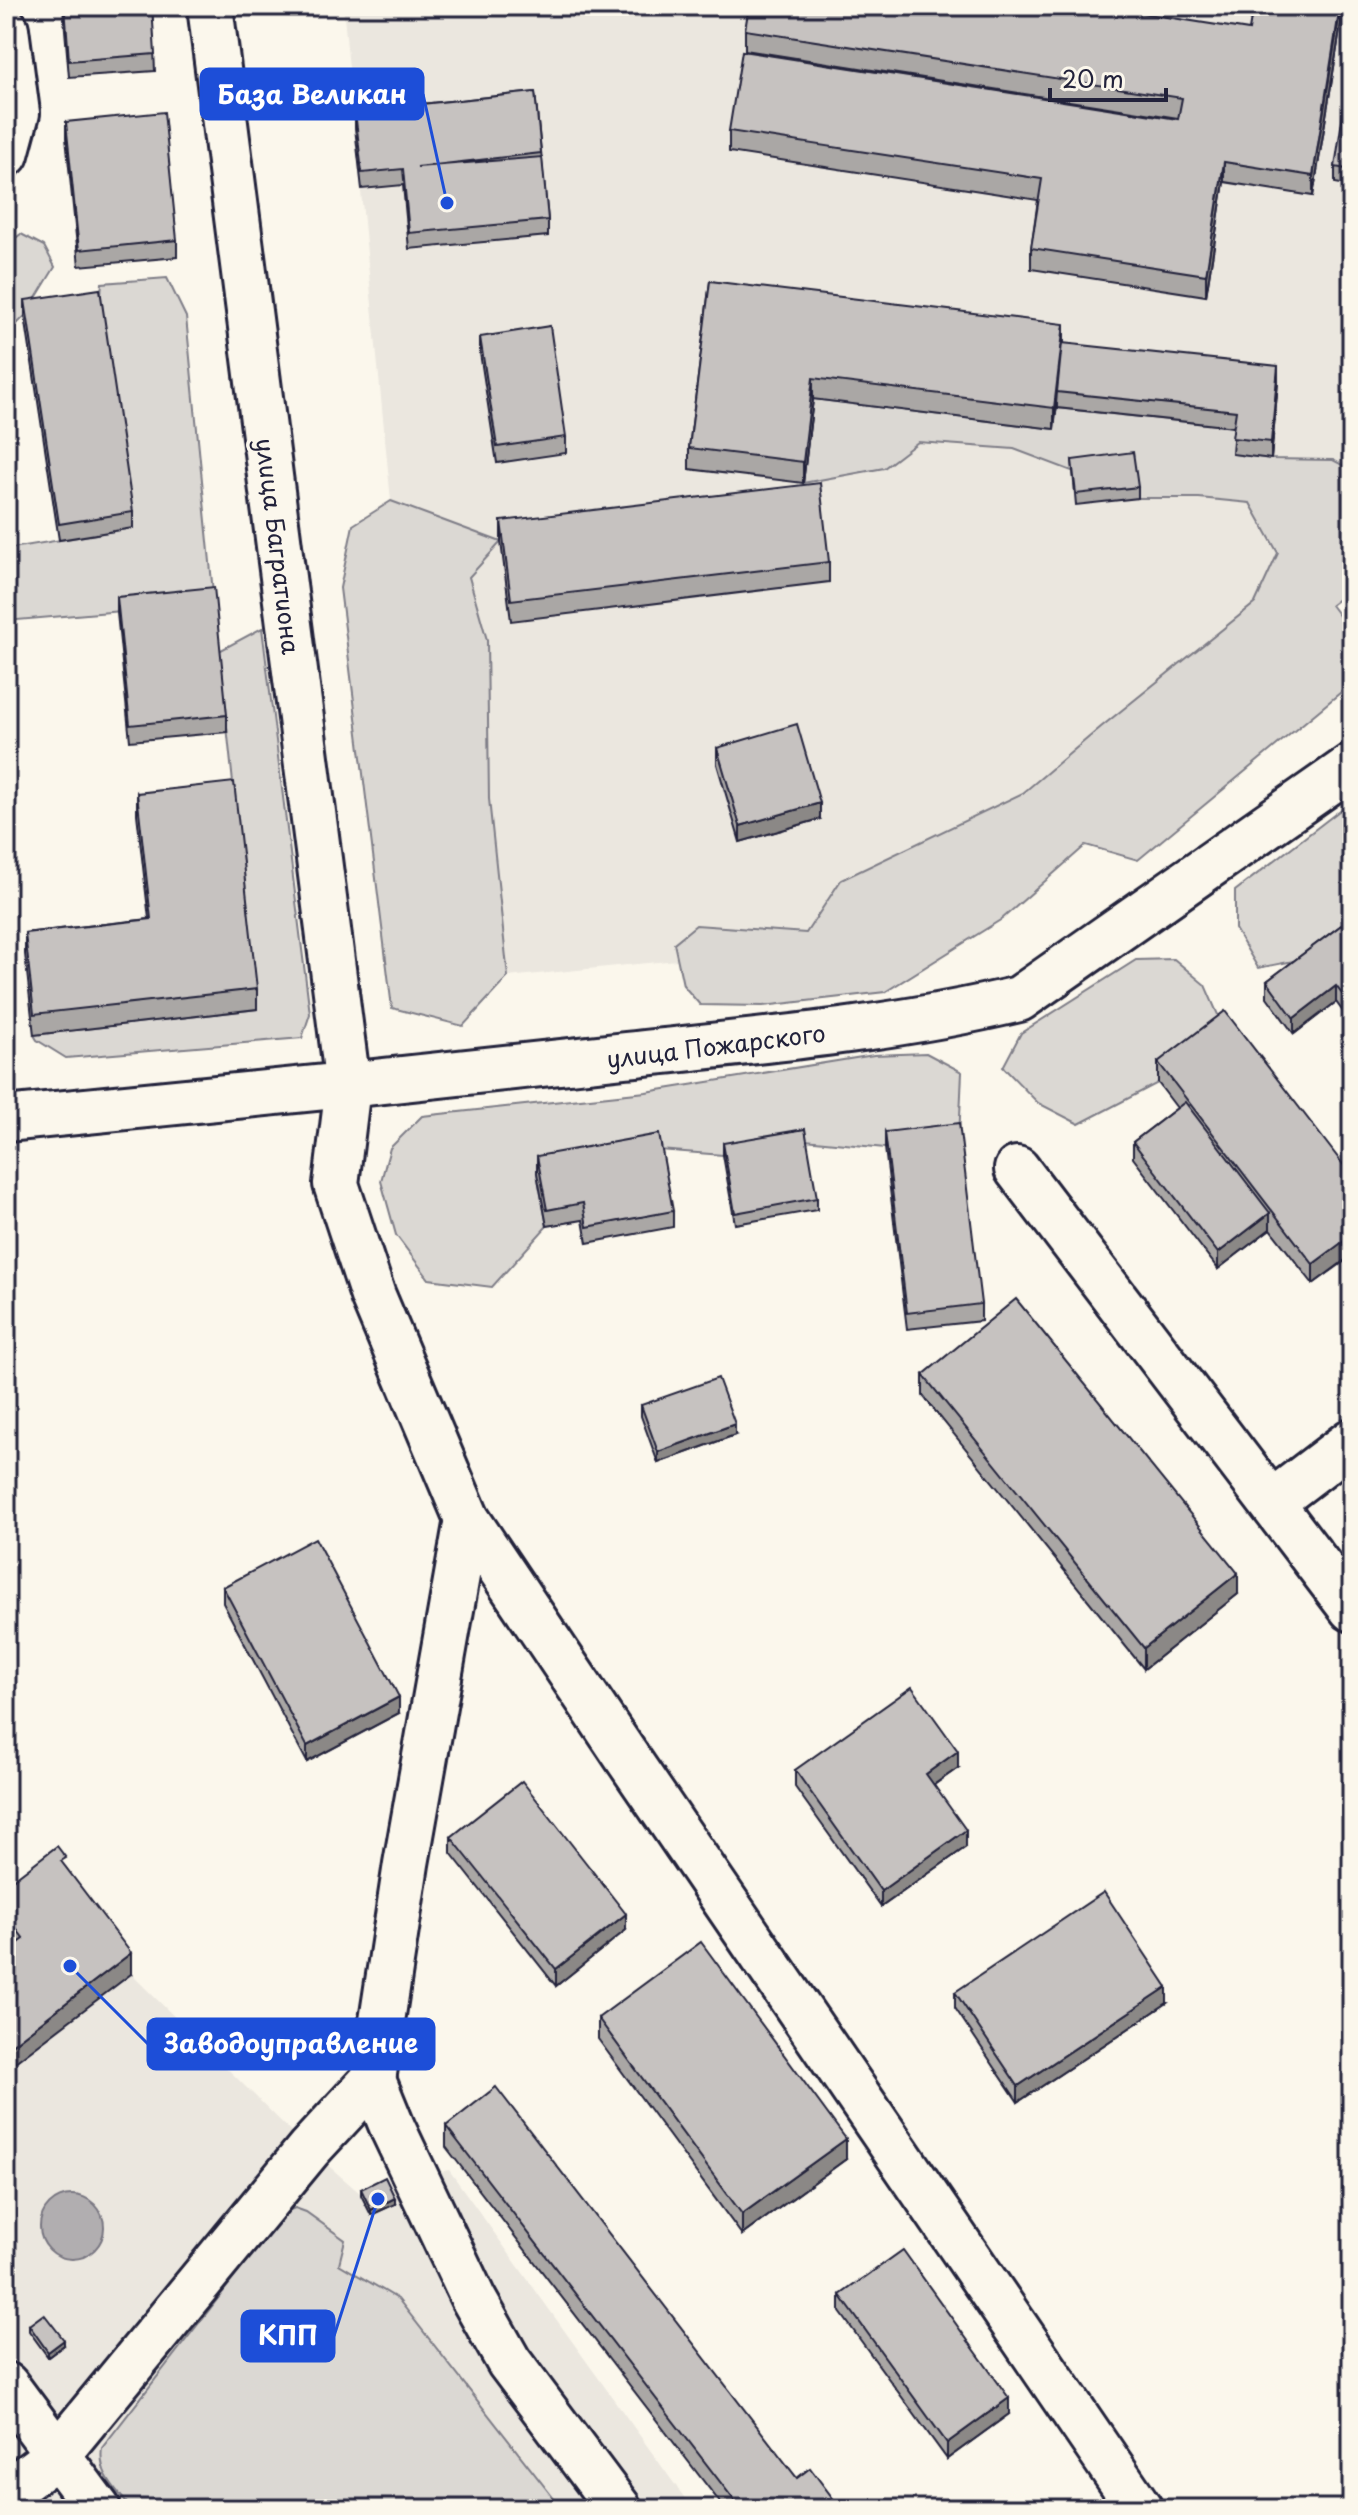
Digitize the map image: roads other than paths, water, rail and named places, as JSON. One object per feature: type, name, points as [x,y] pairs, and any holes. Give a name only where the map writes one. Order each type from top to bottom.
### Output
[{"type":"street","name":"улица Багратиона","points":[[210,6],[348,1086],[336,1184],[373,1296],[467,1519],[1140,2509]]},
{"type":"street","points":[[6,29],[17,113],[6,154]]},
{"type":"street","name":"улица Пожарского","points":[[6,1119],[348,1086],[802,1036],[979,1009],[1019,999],[1352,766]]},
{"type":"street","points":[[1017,1169],[1352,1609]]},
{"type":"street","points":[[1272,1502],[1352,1441]]},
{"type":"street","points":[[467,1519],[406,1864],[373,2080],[473,2298],[509,2362],[619,2509]]},
{"type":"street","points":[[6,2493],[57,2455],[309,2149],[373,2080]]},
{"type":"street","points":[[6,2385],[98,2509]]},
{"type":"place","name":"База Великан","points":[[447,203]]},
{"type":"place","name":"Заводоуправление","points":[[70,1966]]},
{"type":"place","name":"КПП","points":[[378,2199]]}]
